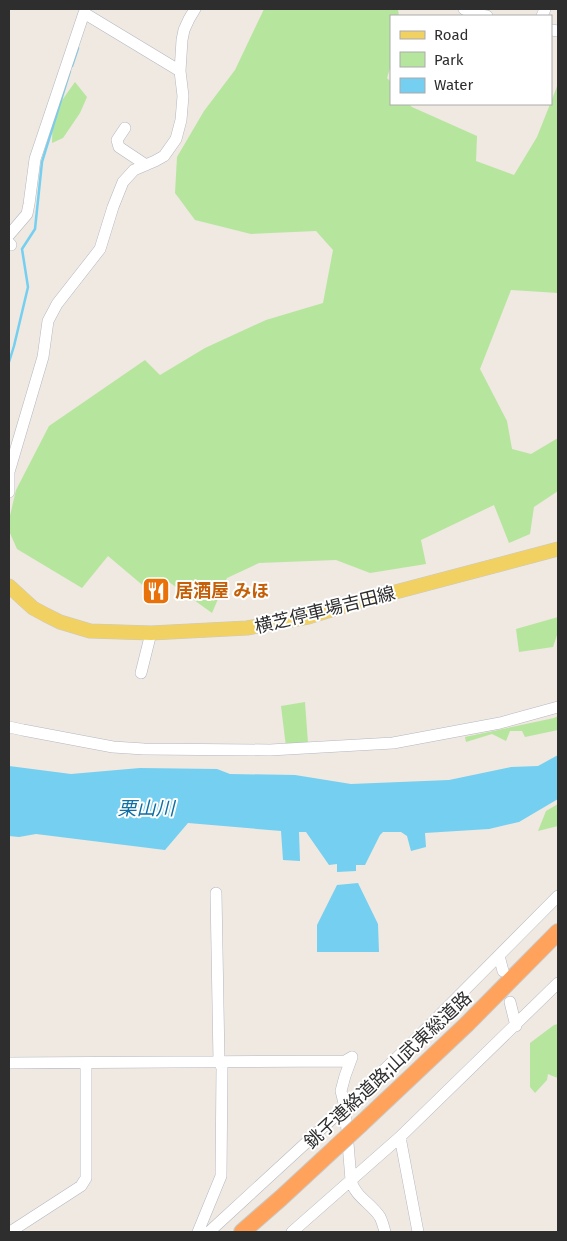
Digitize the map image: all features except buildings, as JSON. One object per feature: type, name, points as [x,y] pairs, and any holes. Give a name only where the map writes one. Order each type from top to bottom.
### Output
[{"type":"highway","name":"銚子連絡道路;山武東総道路","points":[[242,1232],[336,1148],[466,1025],[558,932]]},
{"type":"main road","name":"横芝停車場吉田線","points":[[9,586],[33,608],[60,622],[90,631],[151,632],[247,628],[308,617],[350,604],[558,549]]},
{"type":"street","points":[[9,492],[12,463],[43,357],[48,321],[57,304],[100,250],[123,182],[134,170],[155,162],[164,156],[176,139],[181,120],[180,71],[184,30],[195,9]]},
{"type":"street","points":[[464,9],[482,15]]},
{"type":"street","points":[[10,241],[27,214],[35,160],[86,14],[180,71]]},
{"type":"street","points":[[125,128],[116,140],[119,147],[146,165]]},
{"type":"street","points":[[141,673],[151,632]]},
{"type":"street","points":[[9,727],[113,747],[270,750],[393,742],[500,723],[558,707]]},
{"type":"street","points":[[198,1232],[221,1176],[222,1068],[219,1061],[216,893]]},
{"type":"street","points":[[209,1232],[409,1046],[558,896]]},
{"type":"street","points":[[499,956],[502,971]]},
{"type":"street","points":[[292,1232],[400,1137],[558,983]]},
{"type":"street","points":[[510,1002],[516,1026]]},
{"type":"street","points":[[9,1063],[345,1061],[352,1057],[341,1091],[345,1107],[350,1180],[356,1191],[380,1217],[385,1232]]},
{"type":"street","points":[[10,1232],[81,1186],[86,1178],[86,1063]]},
{"type":"street","points":[[400,1137],[418,1232]]},
{"type":"green space","points":[[264,9],[398,9],[399,15],[390,15],[390,68],[387,78],[390,81],[390,105],[410,105],[477,136],[476,161],[514,175],[537,137],[550,105],[552,105],[552,99],[558,84],[558,293],[511,290],[480,369],[507,421],[512,449],[531,454],[558,438],[558,491],[534,507],[530,534],[509,543],[494,505],[421,540],[426,564],[370,573],[336,560],[259,563],[227,578],[212,613],[169,582],[146,588],[108,556],[82,588],[17,549],[9,531],[9,520],[16,490],[49,426],[145,360],[160,375],[205,348],[266,320],[323,303],[333,250],[316,231],[251,234],[195,220],[175,193],[177,157],[204,111],[235,70]]},
{"type":"green space","points":[[75,82],[87,97],[80,113],[63,138],[52,143],[53,113]]},
{"type":"green space","points":[[558,617],[558,632],[553,647],[519,652],[516,629]]},
{"type":"green space","points":[[305,702],[308,743],[286,747],[281,706]]},
{"type":"green space","points":[[558,716],[558,730],[525,737],[522,731],[510,731],[506,741],[492,734],[466,742],[465,737]]},
{"type":"green space","points":[[558,804],[558,826],[538,831],[546,811]]},
{"type":"green space","points":[[558,1024],[558,1078],[548,1074],[547,1080],[535,1093],[530,1087],[530,1043]]},
{"type":"water","name":"栗山川","points":[[558,755],[558,799],[519,822],[489,829],[425,833],[426,847],[411,851],[407,836],[401,832],[383,832],[365,865],[356,865],[356,871],[337,872],[337,864],[329,865],[306,832],[299,832],[300,861],[283,860],[281,831],[188,823],[165,850],[36,834],[19,837],[9,836],[9,766],[71,774],[140,768],[217,769],[230,774],[295,775],[351,784],[449,780],[511,767],[538,766]]},
{"type":"water","points":[[358,883],[378,924],[379,952],[317,952],[317,925],[337,885]]},
{"type":"waterway","points":[[72,66],[78,48]]},
{"type":"waterway","points":[[9,362],[28,287],[22,249],[35,229],[42,162],[70,71]]},
{"type":"place","name":"居酒屋 みほ","points":[[156,591]]}]
